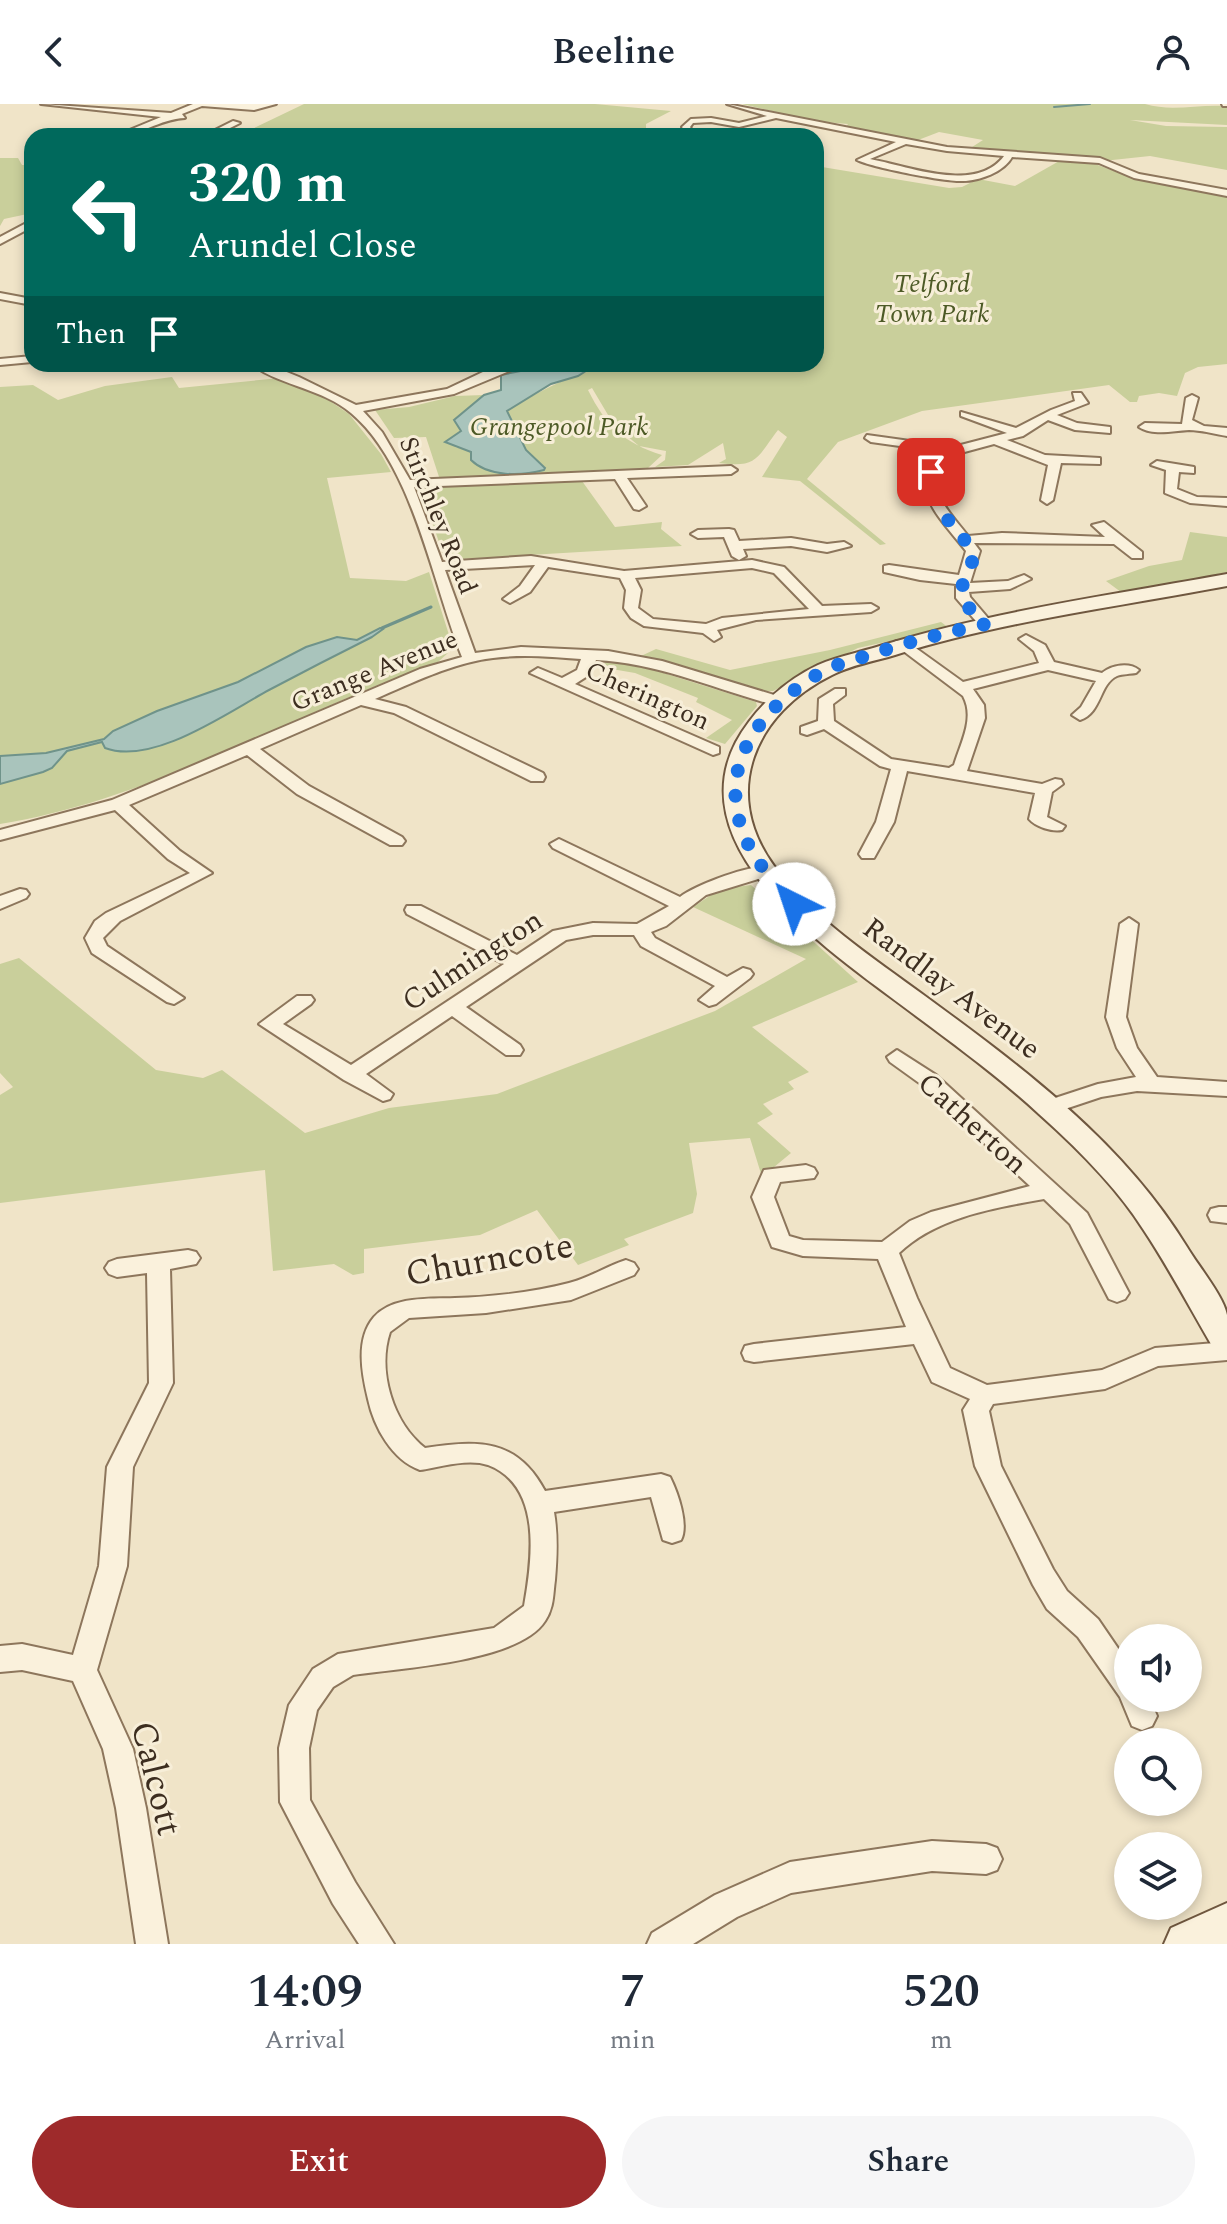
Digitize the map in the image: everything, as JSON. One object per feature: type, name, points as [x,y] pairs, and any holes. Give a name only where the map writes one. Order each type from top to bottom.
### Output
[{"type":"street","points":[[45,104],[179,115]]},
{"type":"street","points":[[49,113],[61,104]]},
{"type":"street","points":[[119,110],[130,104]]},
{"type":"street","points":[[140,128],[201,104],[261,108],[272,104]]},
{"type":"street","points":[[731,104],[903,142],[1100,161],[1137,176],[1227,193]]},
{"type":"street","points":[[704,119],[720,113]]},
{"type":"street","points":[[739,125],[777,116]]},
{"type":"street","points":[[689,128],[687,123],[704,119],[748,128]]},
{"type":"street","points":[[220,128],[228,124]]},
{"type":"street","points":[[824,130],[833,127]]},
{"type":"street","points":[[824,134],[843,140]]},
{"type":"street","points":[[903,142],[861,160],[911,171],[968,178],[1004,164],[1009,154]]},
{"type":"street","points":[[911,171],[927,163]]},
{"type":"street","points":[[0,241],[24,228]]},
{"type":"street","points":[[0,296],[24,300]]},
{"type":"street","points":[[0,362],[24,360]]},
{"type":"street","name":"Stirchley Road","points":[[275,372],[355,409],[375,428],[393,455],[405,484],[470,659]]},
{"type":"street","points":[[355,409],[450,392],[492,372]]},
{"type":"street","points":[[986,624],[968,607],[962,584],[973,555],[937,505],[930,486],[931,472],[935,464],[953,451],[1019,433],[1048,416],[1082,403],[1077,395]]},
{"type":"street","points":[[1192,398],[1186,422],[1193,426]]},
{"type":"street","points":[[965,414],[1019,433]]},
{"type":"street","points":[[1048,416],[1075,426],[1106,430]]},
{"type":"street","points":[[1145,427],[1173,429],[1193,426],[1227,432]]},
{"type":"street","points":[[871,438],[903,446],[922,438],[953,451]]},
{"type":"street","points":[[996,440],[1055,463],[1047,500]]},
{"type":"street","points":[[1046,458],[1096,461]]},
{"type":"street","points":[[1157,465],[1190,470]]},
{"type":"street","points":[[1173,468],[1170,490],[1179,497],[1193,502],[1227,502]]},
{"type":"street","points":[[405,484],[731,470]]},
{"type":"street","points":[[619,476],[639,506]]},
{"type":"street","points":[[1099,525],[1137,555]]},
{"type":"street","points":[[698,534],[729,533],[741,563]]},
{"type":"street","points":[[964,540],[1003,535],[1067,543],[1117,540]]},
{"type":"street","points":[[735,545],[791,542],[827,548],[844,546]]},
{"type":"street","points":[[510,599],[525,589],[544,562]]},
{"type":"street","points":[[437,566],[544,562],[624,575],[741,563],[779,570],[819,612]]},
{"type":"street","points":[[889,569],[962,584],[1010,585],[1024,579]]},
{"type":"street","points":[[624,575],[633,583],[635,591],[631,608],[642,619],[711,633],[722,622],[871,608]]},
{"type":"street","name":"Randlay Avenue","points":[[1227,580],[986,624],[901,644],[825,670],[778,701],[755,728],[741,755],[735,802],[743,831],[765,871],[794,904],[841,947],[984,1053],[1050,1107],[1121,1180],[1153,1218],[1227,1342]]},
{"type":"street","points":[[1026,639],[1040,648],[1048,665]]},
{"type":"street","points":[[901,644],[973,698],[977,718],[962,767],[955,772]]},
{"type":"street","name":"Grange Avenue","points":[[0,835],[118,804],[425,672],[470,659],[521,651],[590,654],[657,664],[778,701]]},
{"type":"street","name":"Cherington","points":[[563,684],[584,672],[590,654]]},
{"type":"street","points":[[961,687],[1048,665],[1105,678]]},
{"type":"street","points":[[1080,715],[1087,710],[1105,678],[1114,671],[1131,670]]},
{"type":"street","name":"Cherington","points":[[538,673],[713,750]]},
{"type":"street","points":[[807,730],[825,717],[828,698],[840,692]]},
{"type":"street","points":[[360,700],[400,710],[537,777]]},
{"type":"street","points":[[825,717],[877,759],[900,766],[955,772],[979,779],[1050,787],[1038,819],[1056,826]]},
{"type":"street","points":[[250,749],[303,790],[396,841]]},
{"type":"street","points":[[868,854],[885,822],[900,766]]},
{"type":"street","points":[[118,804],[174,855],[203,873],[113,917],[102,925],[94,938],[99,949],[174,998]]},
{"type":"street","points":[[559,844],[680,904]]},
{"type":"street","points":[[709,1000],[735,980],[648,942],[640,930],[659,922],[680,904],[713,885],[765,871]]},
{"type":"street","points":[[0,903],[20,894]]},
{"type":"street","points":[[414,910],[517,963]]},
{"type":"street","points":[[1129,924],[1116,1017],[1127,1048],[1149,1081]]},
{"type":"street","name":"Culmington","points":[[351,1075],[560,935],[578,930],[640,930]]},
{"type":"street","points":[[304,1000],[269,1024],[383,1094]]},
{"type":"street","points":[[452,1007],[513,1050]]},
{"type":"street","name":"Catherton","points":[[897,1057],[929,1080],[1079,1219],[1117,1293]]},
{"type":"street","points":[[1050,1107],[1113,1085],[1149,1081],[1227,1089]]},
{"type":"street","points":[[806,1173],[772,1175],[763,1197],[780,1241],[803,1248],[887,1251],[905,1304],[923,1334],[941,1375],[985,1395],[1105,1379],[1155,1357],[1227,1351]]},
{"type":"street","name":"Catherton","points":[[887,1251],[898,1238],[974,1204],[1047,1191]]},
{"type":"street","points":[[117,1268],[188,1258]]},
{"type":"street","points":[[0,1659],[22,1657],[83,1670],[113,1566],[120,1467],[161,1383],[158,1263]]},
{"type":"street","name":"Churncote","points":[[540,1503],[526,1478],[498,1457],[467,1453],[420,1459],[399,1443],[381,1410],[375,1367],[376,1340],[382,1324],[396,1315],[421,1307],[461,1307],[567,1292],[626,1269]]},
{"type":"street","points":[[754,1353],[923,1334]]},
{"type":"street","points":[[985,1395],[976,1410],[988,1466],[1057,1600],[1099,1624],[1114,1657]]},
{"type":"street","points":[[378,1944],[344,1893],[295,1802],[294,1748],[304,1705],[323,1678],[348,1663],[498,1640],[519,1629],[537,1610],[545,1557],[540,1503],[661,1485],[672,1532]]},
{"type":"street","name":"Calcott","points":[[83,1670],[118,1749],[131,1808],[152,1944]]},
{"type":"street","points":[[663,1944],[726,1906],[790,1878],[932,1856],[986,1859]]},
{"type":"green space","points":[[304,104],[595,104],[671,111],[646,124],[646,128],[254,128]]},
{"type":"green space","points":[[742,104],[1227,106],[1227,125],[1130,120],[1166,126],[1227,127],[1227,170],[1150,156],[1103,161],[969,149],[983,140],[939,132],[913,142],[854,130],[846,127],[848,124],[813,121]]},
{"type":"green space","points":[[0,158],[18,158],[24,165],[24,215],[4,219],[0,226]]},
{"type":"green space","name":"Telford Town Park","points":[[1061,160],[1087,161],[1122,174],[1227,192],[1227,364],[1198,367],[1185,373],[1177,396],[1159,393],[1139,396],[1137,402],[1130,402],[1109,385],[922,411],[838,442],[807,479],[886,544],[880,545],[800,481],[762,477],[787,437],[778,430],[760,455],[741,464],[719,463],[726,459],[723,443],[688,465],[655,467],[665,460],[666,451],[640,446],[662,455],[648,468],[554,476],[440,480],[426,437],[394,438],[375,410],[409,407],[455,396],[484,395],[454,420],[461,430],[455,435],[455,447],[471,451],[471,460],[545,467],[526,450],[507,411],[575,376],[588,372],[824,372],[824,167],[949,188],[962,187],[978,179],[1015,186]],"holes":[[[592,388],[614,425],[638,446],[609,423],[588,390]]]},
{"type":"green space","points":[[172,377],[179,388],[280,378],[327,399],[349,414],[381,454],[391,472],[327,478],[350,578],[406,581],[429,572],[451,641],[449,652],[438,662],[168,775],[57,812],[0,824],[0,387],[33,385],[58,400],[105,386]]},
{"type":"green space","points":[[582,481],[615,527],[662,522],[661,529],[682,546],[445,560],[420,486]]},
{"type":"green space","points":[[1190,532],[1227,537],[1227,572],[1125,595],[1106,581],[1149,566],[1182,560]]},
{"type":"green space","points":[[941,622],[949,628],[858,648],[773,691],[762,691],[641,656],[656,649],[730,670],[830,650]]},
{"type":"green space","points":[[607,661],[654,670],[756,702],[757,706],[725,744],[706,738],[732,720],[696,702],[698,698],[635,673],[600,667]]},
{"type":"green space","points":[[751,885],[858,982],[752,1027],[809,1072],[788,1082],[794,1089],[763,1104],[773,1114],[757,1123],[791,1153],[762,1177],[750,1138],[689,1143],[697,1194],[693,1213],[624,1239],[629,1245],[578,1265],[537,1210],[480,1235],[364,1249],[364,1273],[353,1275],[334,1264],[273,1271],[265,1170],[0,1203],[0,1095],[13,1087],[0,1073],[0,964],[19,958],[156,1070],[203,1078],[222,1070],[305,1133],[389,1108],[497,1094],[715,1011],[806,959],[693,907],[720,889]]},
{"type":"water","points":[[516,372],[584,372],[551,384],[507,411],[526,450],[544,470],[515,474],[486,470],[471,460],[471,452],[445,442],[461,431],[454,420],[484,395],[501,390],[501,375]]},
{"type":"water","points":[[383,629],[372,637],[190,734],[145,750],[124,752],[105,748],[102,742],[67,751],[52,768],[0,784],[0,756],[46,753],[104,739],[113,731],[157,711],[238,682],[306,647],[337,637],[357,640]]},
{"type":"waterway","points":[[1054,107],[1090,104]]},
{"type":"waterway","points":[[382,628],[431,607]]},
{"type":"route","points":[[794,904],[765,871],[750,847],[735,802],[741,755],[755,728],[778,701],[825,670],[901,644],[986,624],[972,612],[963,598],[961,588],[972,562],[973,551],[937,505],[930,486],[931,472]]},
{"type":"park label","name":"Grangepool Park","points":[[559,426]]}]
